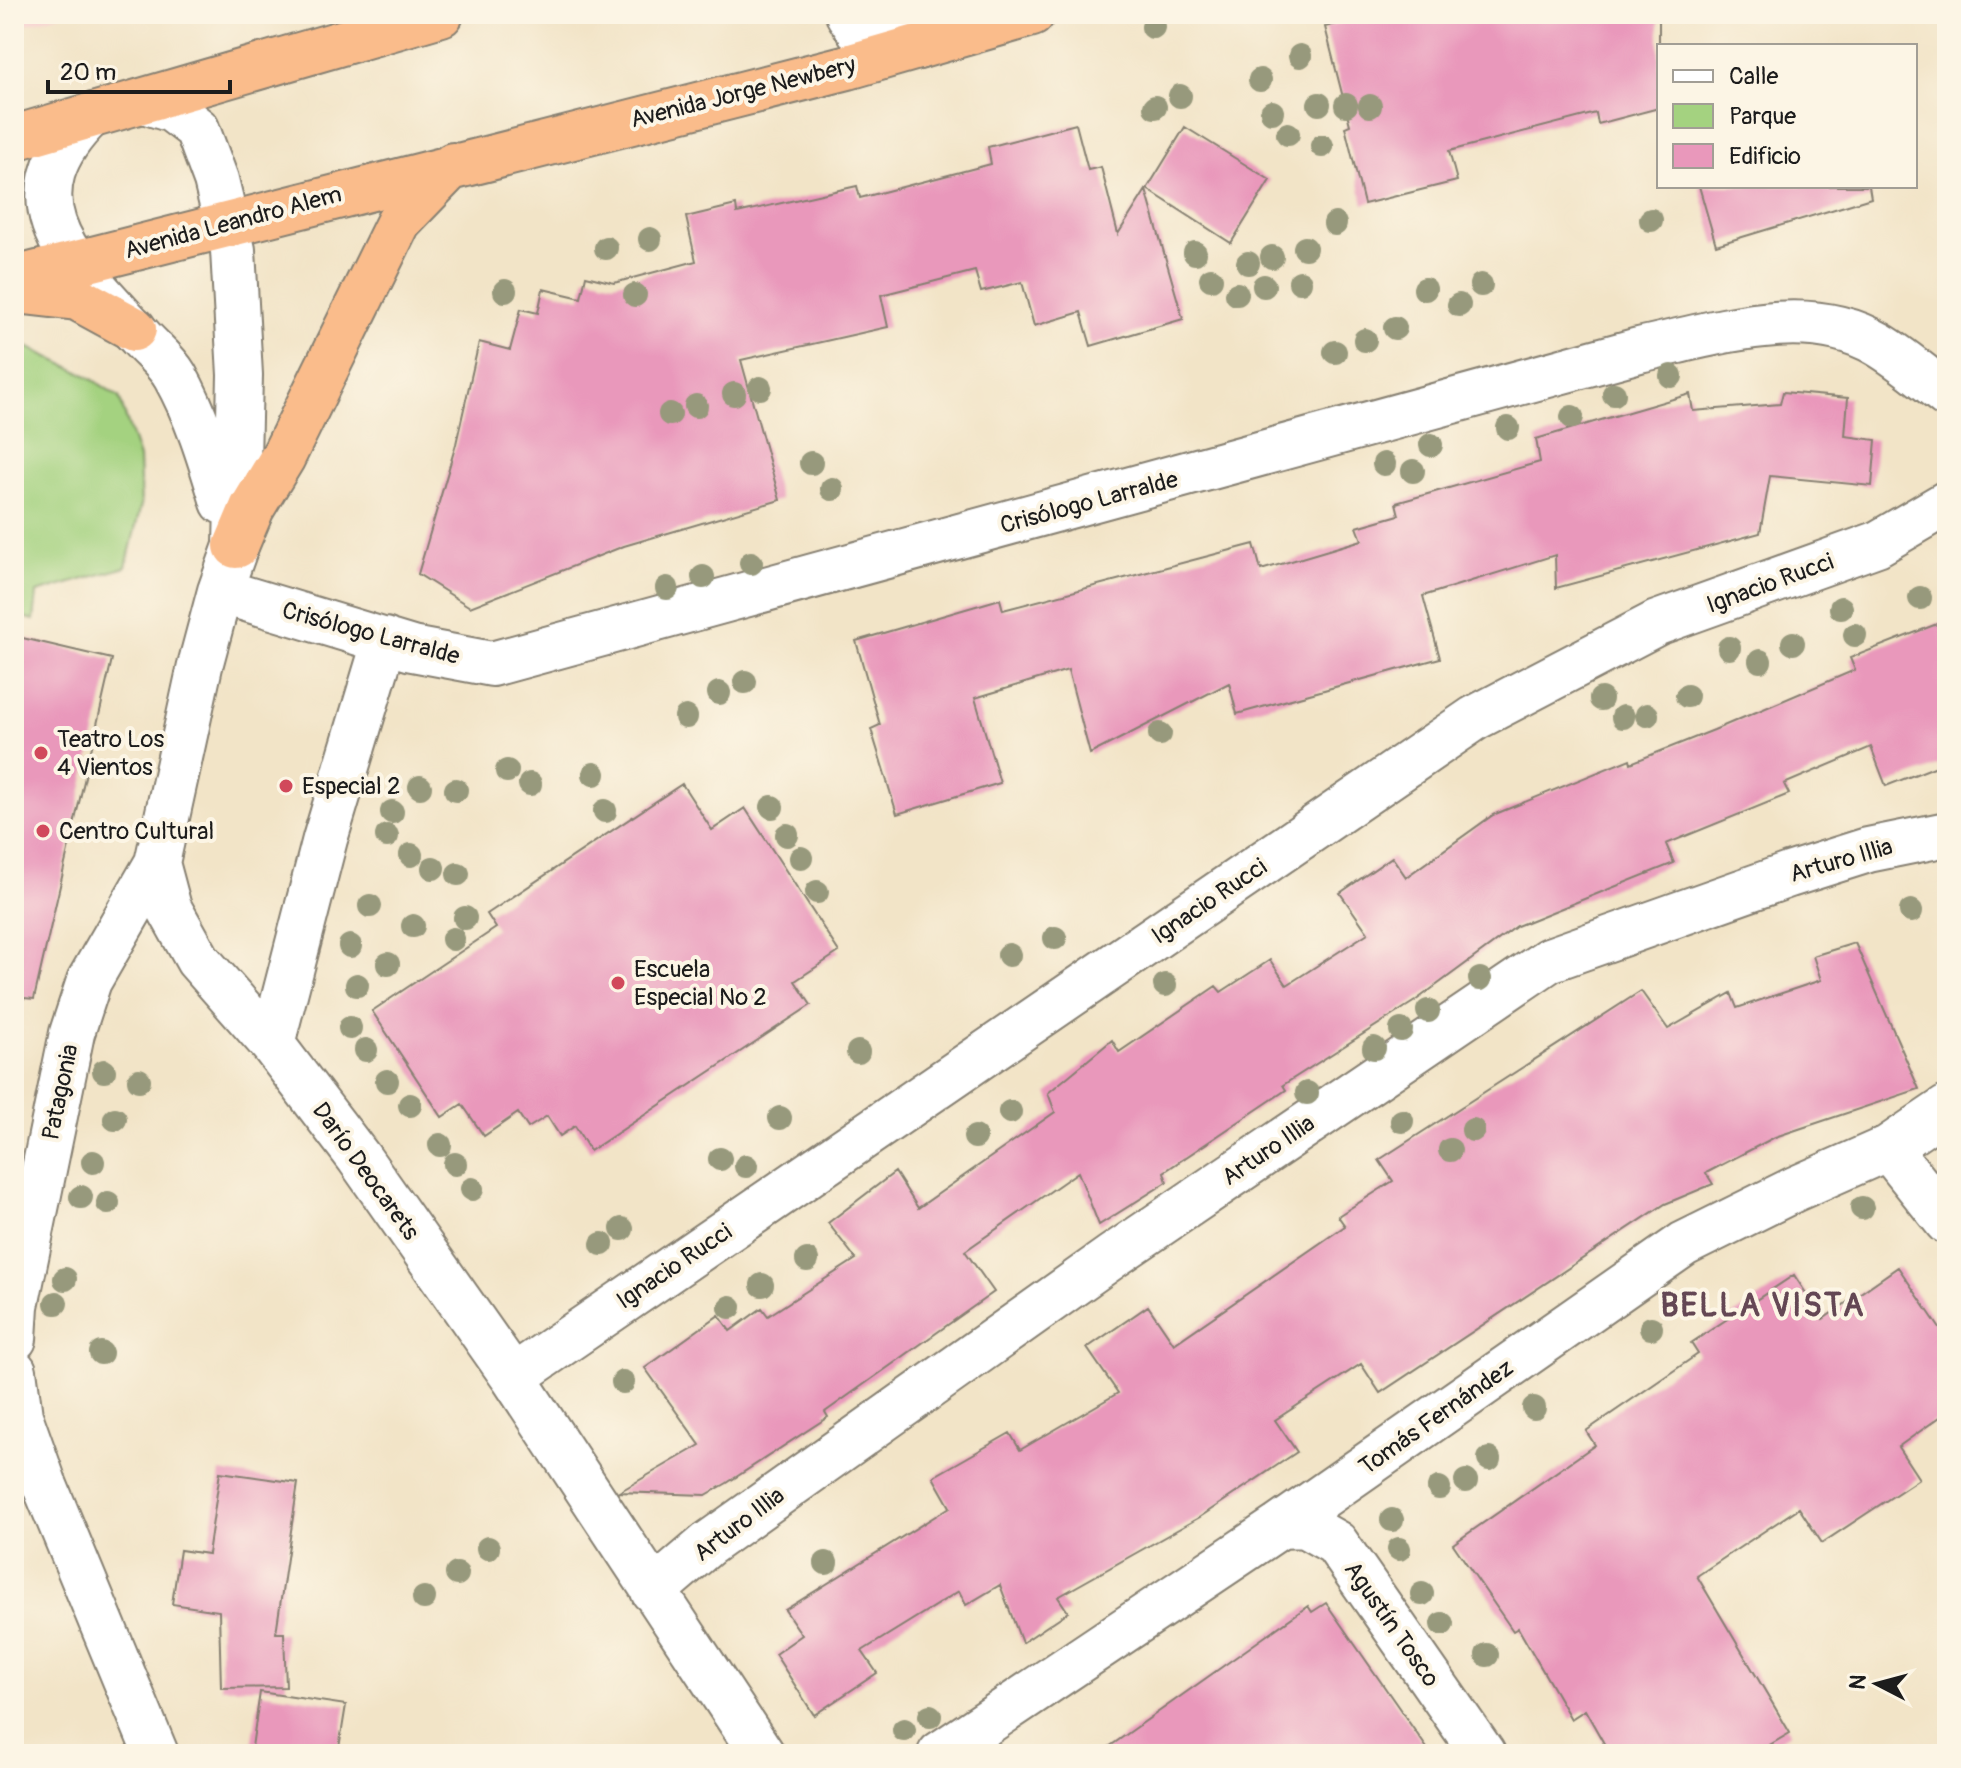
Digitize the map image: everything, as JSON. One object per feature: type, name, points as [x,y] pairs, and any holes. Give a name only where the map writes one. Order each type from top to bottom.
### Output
[{"type":"highway","points":[[18,137],[441,14]]},
{"type":"highway","name":"Avenida Jorge Newbery","points":[[453,165],[918,47],[1032,14]]},
{"type":"highway","points":[[236,546],[252,508],[283,457],[399,221],[453,165]]},
{"type":"highway","name":"Avenida Leandro Alem","points":[[14,279],[453,165]]},
{"type":"highway","points":[[14,292],[77,298],[134,329]]},
{"type":"street","points":[[848,14],[861,33],[918,47]]},
{"type":"street","points":[[144,101],[172,110],[197,129],[216,180],[226,223]]},
{"type":"street","points":[[90,116],[65,139],[52,163],[47,193],[50,221],[75,265],[174,374],[205,441],[236,546]]},
{"type":"street","name":"Darío Deocarets","points":[[226,223],[233,250],[240,375],[236,546],[220,591],[157,863],[169,908],[198,960],[272,1044],[359,1158],[513,1377],[762,1754]]},
{"type":"street","name":"Crisólogo Larralde","points":[[220,591],[385,640],[492,664],[1610,358],[1730,331],[1786,323],[1840,328],[1877,344],[1947,395]]},
{"type":"street","name":"Ignacio Rucci","points":[[513,1377],[1475,718],[1657,623],[1877,544],[1947,503]]},
{"type":"street","points":[[272,1044],[325,839],[385,640]]},
{"type":"street","name":"Arturo Illia","points":[[653,1591],[708,1544],[1113,1256],[1549,960],[1868,850],[1947,834]]},
{"type":"street","name":"Patagonia","points":[[14,1339],[16,1306],[72,1033],[89,981],[157,863]]},
{"type":"street","name":"Tomás Fernández","points":[[940,1754],[1280,1526],[1684,1244],[1795,1189],[1888,1148],[1947,1108]]},
{"type":"street","points":[[1888,1148],[1947,1222]]},
{"type":"street","points":[[14,1371],[30,1485],[156,1754]]},
{"type":"street","name":"Agustín Tosco","points":[[1280,1526],[1304,1525],[1336,1543],[1483,1754]]},
{"type":"shaded area","points":[[14,14],[63,14],[14,28]]},
{"type":"green space","points":[[15,341],[86,375],[119,397],[139,458],[141,505],[126,567],[37,593],[34,620],[14,615]]},
{"type":"building","points":[[1374,14],[1659,14],[1657,109],[1598,124],[1596,113],[1449,151],[1457,181],[1364,204],[1345,127],[1350,125],[1325,27]]},
{"type":"building","points":[[1076,124],[1088,170],[1101,167],[1118,234],[1146,190],[1183,319],[1091,346],[1081,312],[1034,326],[1022,282],[981,292],[975,271],[881,295],[888,327],[741,360],[780,500],[624,546],[470,607],[418,574],[456,444],[479,342],[510,350],[521,309],[538,313],[543,289],[581,298],[586,276],[614,283],[696,261],[686,217],[736,205],[737,213],[857,186],[860,198],[991,164],[988,147]]},
{"type":"building","points":[[1185,127],[1270,180],[1231,243],[1147,189]]},
{"type":"building","points":[[1700,188],[1869,188],[1871,198],[1716,245]]},
{"type":"building","points":[[1783,392],[1848,398],[1845,436],[1876,440],[1872,486],[1770,476],[1760,533],[1556,588],[1555,555],[1423,596],[1440,658],[1237,714],[1229,683],[1090,754],[1068,670],[975,698],[1000,783],[897,814],[871,729],[880,725],[856,641],[1000,599],[1003,610],[1254,544],[1261,570],[1362,540],[1357,527],[1399,515],[1396,503],[1540,462],[1536,439],[1690,394],[1693,411],[1780,404]]},
{"type":"building","points":[[1947,620],[1947,762],[1886,786],[1871,747],[1784,784],[1789,794],[1666,844],[1674,863],[1517,926],[1415,1001],[1283,1085],[1286,1090],[1164,1172],[1167,1182],[1099,1225],[1078,1172],[965,1251],[994,1292],[825,1412],[828,1417],[727,1483],[706,1495],[619,1492],[700,1445],[645,1368],[719,1315],[730,1331],[762,1308],[768,1316],[856,1259],[828,1223],[895,1172],[918,1208],[1055,1112],[1048,1093],[1112,1040],[1119,1052],[1216,986],[1221,992],[1270,960],[1287,985],[1368,933],[1340,893],[1392,857],[1406,877],[1493,815],[1630,759],[1631,763],[1714,730],[1855,670],[1850,658]]},
{"type":"building","name":"Centro Cultural","points":[[14,636],[112,659],[34,999],[14,997]]},
{"type":"building","points":[[682,784],[712,830],[745,808],[839,952],[795,981],[811,1005],[590,1151],[575,1126],[560,1136],[547,1116],[528,1128],[518,1113],[484,1136],[462,1104],[442,1117],[372,1011],[496,928],[487,914]]},
{"type":"building","points":[[1855,943],[1919,1089],[1775,1137],[1706,1173],[1713,1184],[1665,1204],[1380,1393],[1361,1364],[1275,1420],[1297,1452],[1200,1517],[1058,1597],[1068,1612],[1022,1643],[1000,1585],[966,1605],[959,1591],[862,1651],[877,1673],[814,1715],[775,1654],[802,1635],[785,1610],[950,1507],[933,1477],[1010,1433],[1020,1450],[1118,1393],[1087,1348],[1148,1306],[1174,1344],[1345,1226],[1338,1216],[1393,1181],[1379,1160],[1641,991],[1668,1029],[1731,993],[1737,1008],[1821,980],[1813,956]]},
{"type":"building","points":[[1898,1267],[1947,1339],[1947,1412],[1898,1447],[1919,1479],[1822,1543],[1799,1508],[1697,1576],[1790,1733],[1754,1754],[1610,1754],[1585,1710],[1571,1719],[1518,1628],[1513,1631],[1453,1544],[1595,1445],[1586,1431],[1698,1354],[1691,1343],[1794,1275],[1823,1319]]},
{"type":"building","points":[[220,1472],[298,1483],[276,1633],[284,1633],[286,1687],[221,1688],[219,1611],[172,1604],[180,1550],[208,1554]]},
{"type":"building","points":[[1326,1603],[1431,1754],[1099,1754],[1308,1606],[1312,1612]]},
{"type":"building","points":[[260,1692],[346,1705],[338,1754],[251,1754]]},
{"type":"place","name":"Teatro Los 4 Vientos","points":[[41,753]]},
{"type":"place","name":"Especial 2","points":[[286,786]]},
{"type":"place","name":"Centro Cultural","points":[[43,831]]},
{"type":"place","name":"Escuela Especial Nº 2","points":[[618,983]]},
{"type":"district","name":"BELLA VISTA","points":[[1763,1305]]}]
